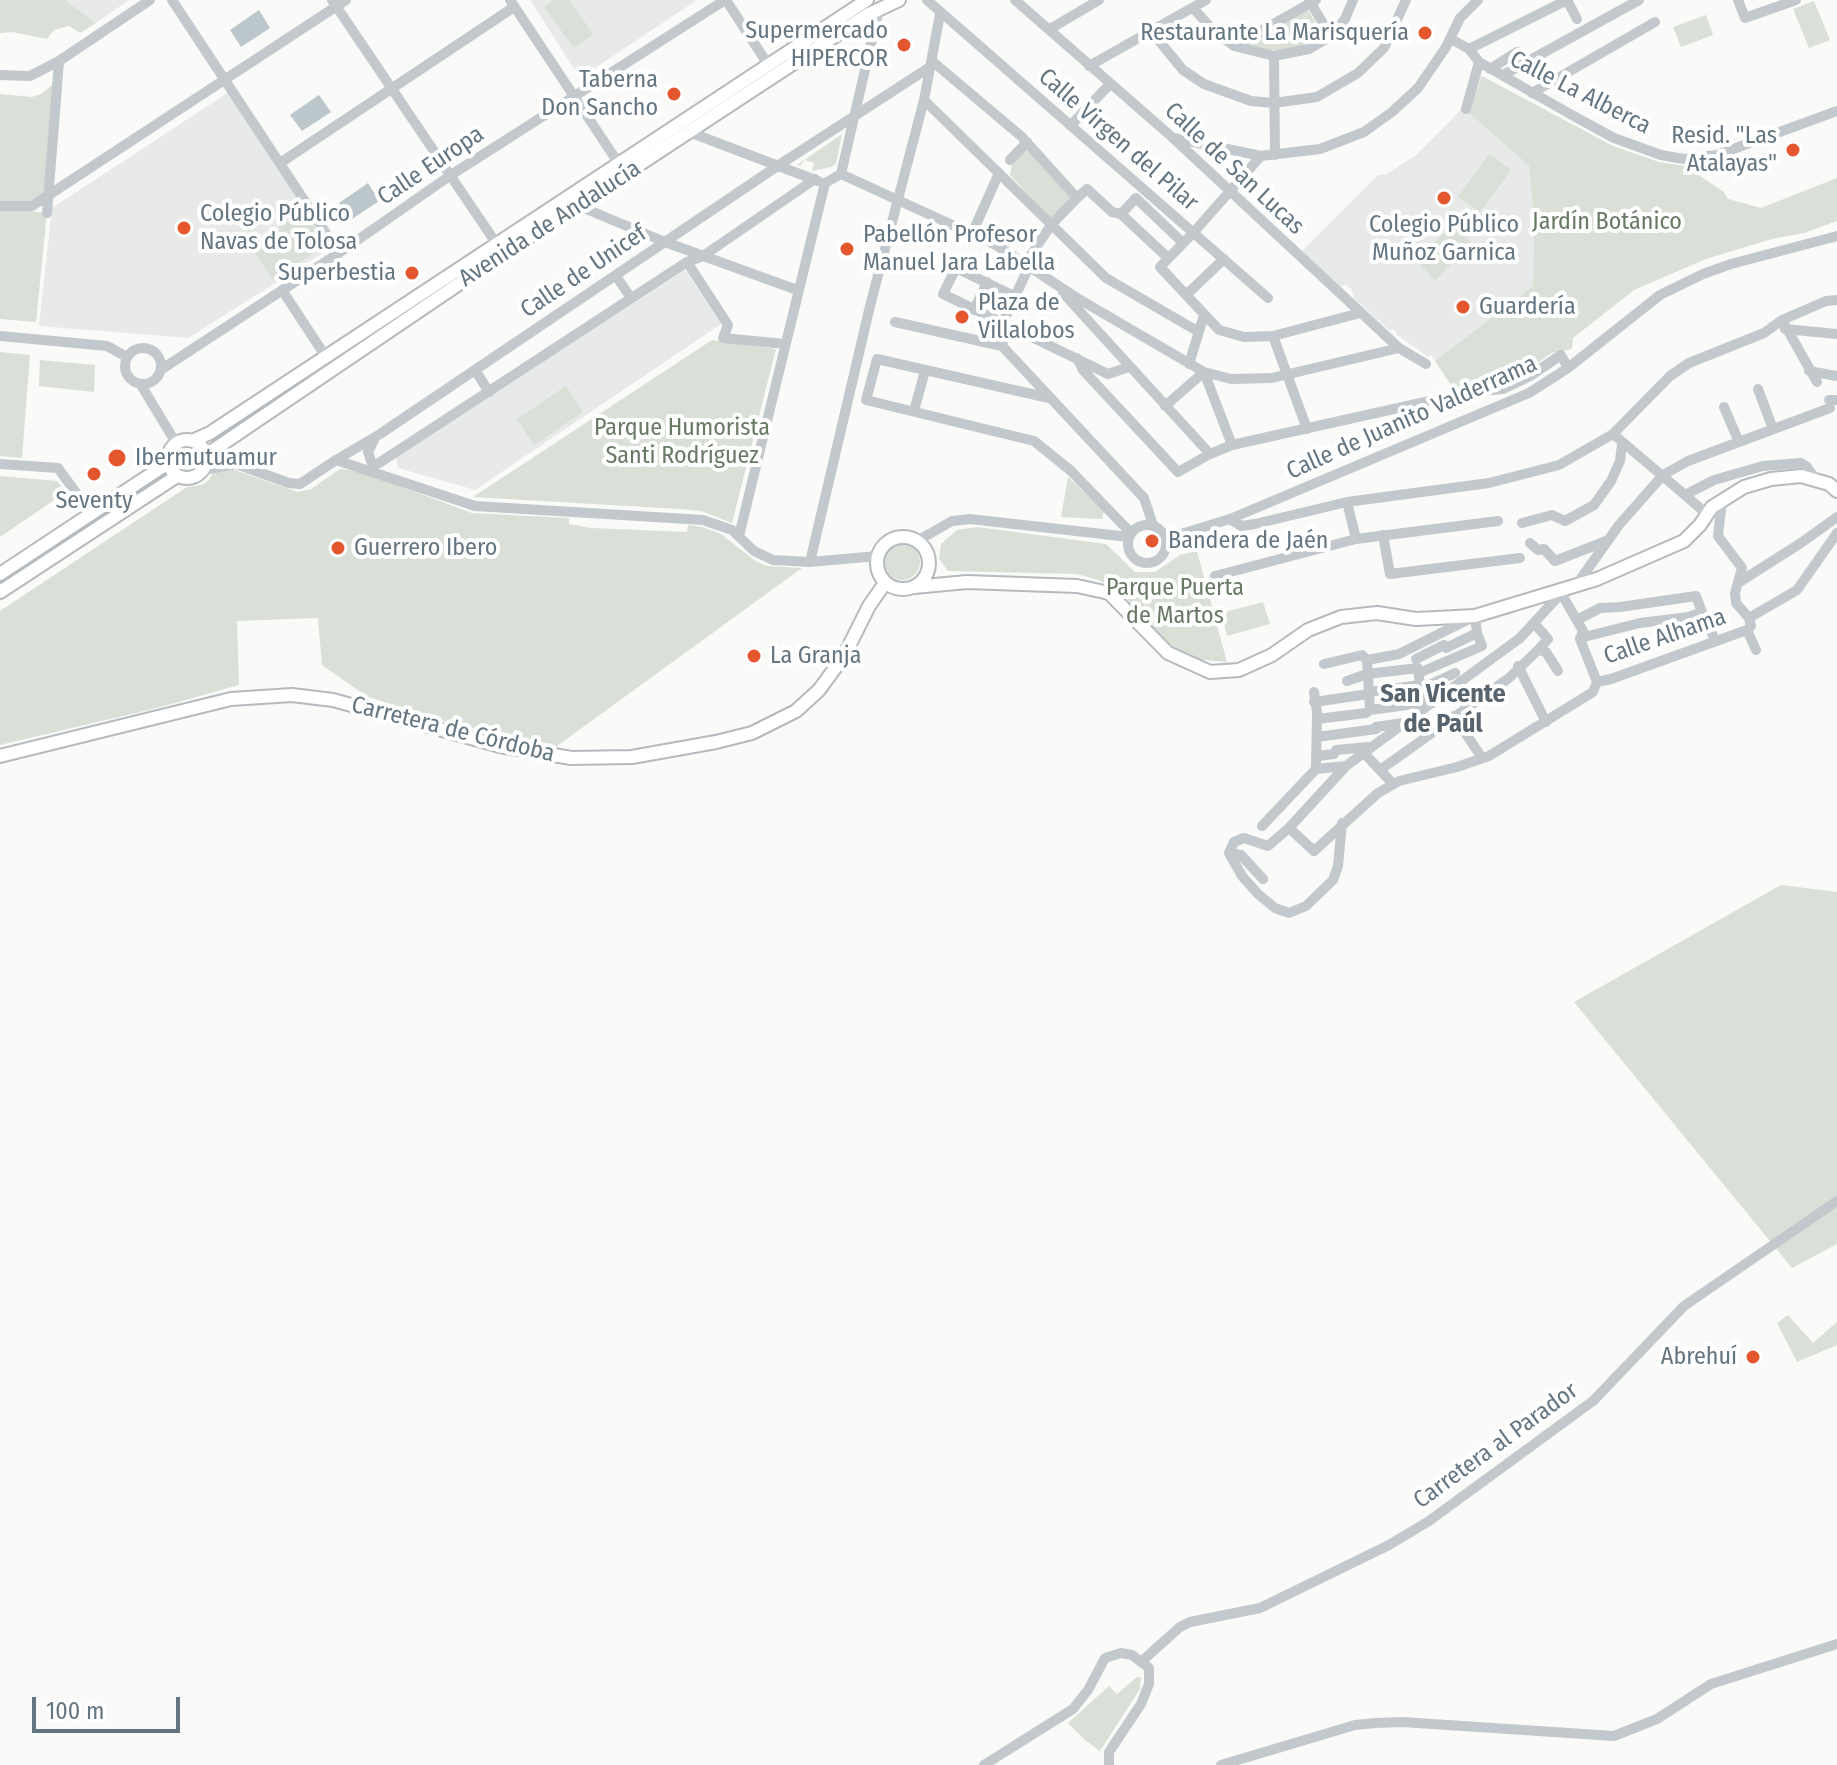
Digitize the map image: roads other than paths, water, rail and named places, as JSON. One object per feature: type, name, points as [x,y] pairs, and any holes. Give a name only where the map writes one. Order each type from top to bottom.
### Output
[{"type":"main road","name":"Avenida de Andalucía","points":[[192,441],[210,433],[500,250],[579,206],[879,9],[899,0]]},
{"type":"main road","name":"Avenida de Andalucía","points":[[206,455],[619,164],[865,1]]},
{"type":"main road","points":[[0,592],[177,476],[194,477],[203,470],[206,455],[201,446],[192,441],[176,443],[169,452],[168,463],[177,476]]},
{"type":"main road","points":[[0,574],[168,463]]},
{"type":"main road","points":[[959,581],[938,572],[929,562],[924,547],[910,537],[893,538],[886,542],[877,556],[879,575],[885,583],[899,589],[959,581],[1077,586],[1109,593],[1168,653],[1210,672],[1239,670],[1272,655],[1308,630],[1341,617],[1377,613],[1416,619],[1475,616],[1597,579],[1684,541],[1712,507],[1744,487],[1771,479],[1801,476],[1829,484],[1837,491]]},
{"type":"main road","points":[[914,587],[926,576],[929,562]]},
{"type":"main road","name":"Carretera de Córdoba","points":[[0,756],[231,699],[292,695],[333,700],[500,746],[571,758],[632,757],[716,742],[752,733],[796,711],[819,690],[844,656],[869,606],[885,583]]},
{"type":"street","points":[[0,75],[30,76],[59,61],[150,0]]},
{"type":"street","points":[[172,0],[339,253]]},
{"type":"street","points":[[726,0],[769,66]]},
{"type":"street","name":"Calle Europa","points":[[162,369],[451,175],[726,0]]},
{"type":"street","name":"Calle Virgen del Pilar","points":[[927,0],[1268,298]]},
{"type":"street","name":"Calle de San Lucas","points":[[1015,0],[1172,137],[1399,348],[1426,364]]},
{"type":"street","points":[[1050,29],[1099,0]]},
{"type":"street","points":[[1089,66],[1206,0]]},
{"type":"street","points":[[1193,8],[1213,30],[1234,46],[1274,56],[1309,49],[1330,35],[1345,19],[1353,0]]},
{"type":"street","points":[[1151,31],[1183,70],[1204,84],[1251,101],[1274,103],[1317,97],[1358,73],[1384,48],[1406,0]]},
{"type":"street","points":[[1172,137],[1261,156],[1320,149],[1364,132],[1418,88],[1451,39],[1460,18],[1478,0]]},
{"type":"street","points":[[1469,49],[1567,0],[1577,19]]},
{"type":"street","points":[[1503,75],[1639,0]]},
{"type":"street","points":[[1738,0],[1745,18],[1796,0]]},
{"type":"street","points":[[1234,46],[1312,1],[1330,35]]},
{"type":"street","points":[[0,206],[32,206],[49,196],[338,2],[500,250]]},
{"type":"street","points":[[280,163],[393,89],[512,4],[619,164]]},
{"type":"street","points":[[841,174],[879,9]]},
{"type":"street","points":[[810,562],[870,306],[924,100],[940,14]]},
{"type":"street","points":[[1532,93],[1655,22]]},
{"type":"street","name":"Calle La Alberca","points":[[1451,39],[1469,49],[1479,62],[1532,93],[1614,138],[1661,155],[1684,159],[1717,155],[1837,111]]},
{"type":"street","points":[[1490,69],[1517,52]]},
{"type":"street","points":[[1274,56],[1275,155]]},
{"type":"street","points":[[47,213],[59,61]]},
{"type":"street","points":[[1466,109],[1479,62]]},
{"type":"street","points":[[931,64],[1027,142],[1077,198]]},
{"type":"street","name":"Calle de Unicef","points":[[203,470],[236,464],[300,484],[380,434],[931,64]]},
{"type":"street","points":[[1071,125],[1110,84]]},
{"type":"street","points":[[924,100],[1106,278],[1199,332]]},
{"type":"street","points":[[689,132],[820,181]]},
{"type":"street","points":[[1010,160],[1027,142]]},
{"type":"street","points":[[1261,156],[1160,267],[1219,330],[1244,337],[1273,336],[1360,313]]},
{"type":"street","points":[[971,236],[999,173]]},
{"type":"street","points":[[377,467],[687,262],[703,256],[820,181],[841,174],[996,245],[1204,372],[1231,379],[1272,378],[1399,348]]},
{"type":"street","points":[[739,536],[820,181]]},
{"type":"street","points":[[1002,346],[1004,325],[1029,258],[1051,225],[1087,189],[1112,212],[1121,214],[1168,258]]},
{"type":"street","points":[[1121,214],[1136,198],[1183,243]]},
{"type":"street","points":[[579,206],[665,242],[797,290]]},
{"type":"street","name":"Calle de Juanito Valderrama","points":[[1165,539],[1230,519],[1529,393],[1568,368],[1670,289],[1731,264],[1837,236]]},
{"type":"street","points":[[1186,295],[1224,259]]},
{"type":"street","points":[[687,262],[728,325],[723,338],[785,344]]},
{"type":"street","points":[[1014,296],[956,268],[943,294],[1108,374],[1129,367]]},
{"type":"street","points":[[616,276],[631,298]]},
{"type":"street","points":[[974,310],[987,282]]},
{"type":"street","points":[[1054,283],[1210,454]]},
{"type":"street","points":[[282,290],[326,357]]},
{"type":"street","points":[[1230,519],[1241,526],[1255,524],[1347,502],[1489,483],[1559,465],[1613,434],[1670,376],[1689,363],[1784,324],[1826,301],[1837,300]]},
{"type":"street","points":[[1189,364],[1204,315]]},
{"type":"street","points":[[895,322],[1002,346],[1144,498],[1153,525],[1165,539],[1161,556],[1143,562],[1132,556],[1128,544],[1130,535],[1140,526],[1153,525]]},
{"type":"street","points":[[1784,324],[1837,334]]},
{"type":"street","points":[[1784,324],[1817,382]]},
{"type":"street","points":[[0,336],[107,346],[127,357]]},
{"type":"street","points":[[1273,336],[1307,429]]},
{"type":"street","points":[[127,357],[136,350],[147,348],[160,358],[162,369],[156,379],[141,385]]},
{"type":"street","points":[[1077,358],[1083,370],[1178,472],[1232,445],[1470,392],[1503,389],[1530,376],[1561,355],[1568,368]]},
{"type":"street","points":[[127,357],[127,375],[141,385],[176,443]]},
{"type":"street","points":[[1049,398],[877,359],[866,400],[1034,441],[1070,470],[1130,535]]},
{"type":"street","points":[[475,370],[489,392]]},
{"type":"street","points":[[914,411],[925,371]]},
{"type":"street","points":[[1809,371],[1837,376]]},
{"type":"street","points":[[1165,406],[1204,372]]},
{"type":"street","points":[[1204,372],[1232,445]]},
{"type":"street","points":[[1758,389],[1773,429]]},
{"type":"street","points":[[1229,853],[1234,842],[1244,838],[1268,846],[1289,828],[1346,766],[1423,706],[1520,638],[1568,588],[1663,475],[1688,461],[1773,429],[1832,402]]},
{"type":"street","points":[[1724,407],[1739,442]]},
{"type":"street","points":[[377,467],[368,452],[371,443],[380,434]]},
{"type":"street","points":[[1613,434],[1708,515]]},
{"type":"street","points":[[1522,523],[1552,515],[1565,521],[1594,505],[1611,481],[1620,461],[1622,444]]},
{"type":"street","points":[[336,460],[377,467],[475,506],[703,520],[732,530],[763,557],[773,560],[810,562],[877,556]]},
{"type":"street","points":[[1685,495],[1714,480],[1763,466],[1801,463],[1816,480]]},
{"type":"street","points":[[0,464],[58,468],[92,515]]},
{"type":"street","points":[[1722,500],[1718,536],[1742,568],[1735,593],[1736,603],[1749,618],[1751,626],[1747,630],[1756,650]]},
{"type":"street","points":[[1347,502],[1356,539]]},
{"type":"street","points":[[1738,583],[1837,517]]},
{"type":"street","points":[[917,541],[952,521],[970,519],[1130,535]]},
{"type":"street","points":[[1215,576],[1356,539],[1498,521]]},
{"type":"street","points":[[1749,618],[1797,590],[1837,533]]},
{"type":"street","points":[[1383,535],[1390,574],[1520,558]]},
{"type":"street","points":[[1530,543],[1538,550],[1544,549],[1555,561],[1608,541]]},
{"type":"street","points":[[1289,828],[1314,851],[1342,823],[1393,784],[1482,758],[1593,692],[1597,682],[1580,638],[1583,631],[1568,588]]},
{"type":"street","points":[[1577,620],[1600,608],[1696,596],[1702,612],[1580,638]]},
{"type":"street","points":[[1262,826],[1316,769],[1314,697],[1369,693],[1417,670],[1477,633],[1475,616]]},
{"type":"street","points":[[1417,670],[1475,616]]},
{"type":"street","points":[[1689,617],[1694,630],[1709,626],[1715,641]]},
{"type":"street","points":[[1380,770],[1509,678],[1548,639],[1534,623]]},
{"type":"street","name":"Calle Alhama","points":[[1597,682],[1747,630]]},
{"type":"street","points":[[1538,650],[1546,652],[1558,671]]},
{"type":"street","points":[[1324,664],[1362,655],[1367,660],[1368,712]]},
{"type":"street","points":[[1367,660],[1389,656],[1417,670]]},
{"type":"street","points":[[1518,666],[1546,722]]},
{"type":"street","points":[[1417,670],[1423,706]]},
{"type":"street","points":[[1347,681],[1367,674],[1417,670],[1455,673]]},
{"type":"street","points":[[1317,719],[1423,706]]},
{"type":"street","points":[[1454,716],[1482,758]]},
{"type":"street","points":[[1317,737],[1405,723]]},
{"type":"street","points":[[1318,756],[1334,754],[1336,750],[1366,750]]},
{"type":"street","points":[[1366,750],[1393,784]]},
{"type":"street","points":[[1316,769],[1346,766]]},
{"type":"street","points":[[1229,853],[1242,876],[1258,894],[1275,908],[1289,913],[1306,906],[1333,880],[1338,866],[1342,823]]},
{"type":"street","points":[[1229,853],[1241,855],[1263,879]]},
{"type":"street","name":"Carretera al Parador","points":[[1142,1661],[1180,1627],[1190,1622],[1260,1608],[1389,1545],[1429,1521],[1593,1401],[1684,1306],[1837,1201]]},
{"type":"street","points":[[1221,1765],[1355,1725],[1376,1723],[1614,1736],[1657,1719],[1711,1684],[1837,1644]]},
{"type":"street","points":[[984,1765],[1073,1709],[1088,1690],[1105,1658],[1127,1654],[1142,1661],[1150,1671],[1149,1684],[1141,1704],[1109,1752],[1109,1765]]},
{"type":"place","name":"Restaurante La Marisquería","points":[[1425,33]]},
{"type":"place","name":"Supermercado HIPERCOR","points":[[904,45]]},
{"type":"place","name":"Taberna Don Sancho","points":[[674,94]]},
{"type":"place","name":"Resid. \"Las Atalayas\"","points":[[1793,150]]},
{"type":"place","name":"Colegio Público Muñoz Garnica","points":[[1444,198]]},
{"type":"place","name":"Colegio Público Navas de Tolosa","points":[[184,228]]},
{"type":"place","name":"Pabellón Profesor Manuel Jara Labella","points":[[847,249]]},
{"type":"place","name":"Superbestia","points":[[412,273]]},
{"type":"place","name":"Guardería","points":[[1463,307]]},
{"type":"place","name":"Plaza de Villalobos","points":[[962,317]]},
{"type":"place","name":"Ibermutuamur","points":[[117,458]]},
{"type":"place","name":"Seventy","points":[[94,474]]},
{"type":"place","name":"Bandera de Jaén","points":[[1152,541]]},
{"type":"place","name":"Guerrero Ibero","points":[[338,548]]},
{"type":"place","name":"La Granja","points":[[754,656]]},
{"type":"place","name":"Abrehuí","points":[[1753,1357]]},
{"type":"district","name":"San Vicente de Paúl","points":[[1443,710]]},
{"type":"park label","name":"Jardín Botánico","points":[[1607,222]]},
{"type":"park label","name":"Parque Humorista Santi Rodríguez","points":[[682,442]]},
{"type":"park label","name":"Parque Puerta de Martos","points":[[1175,602]]}]
